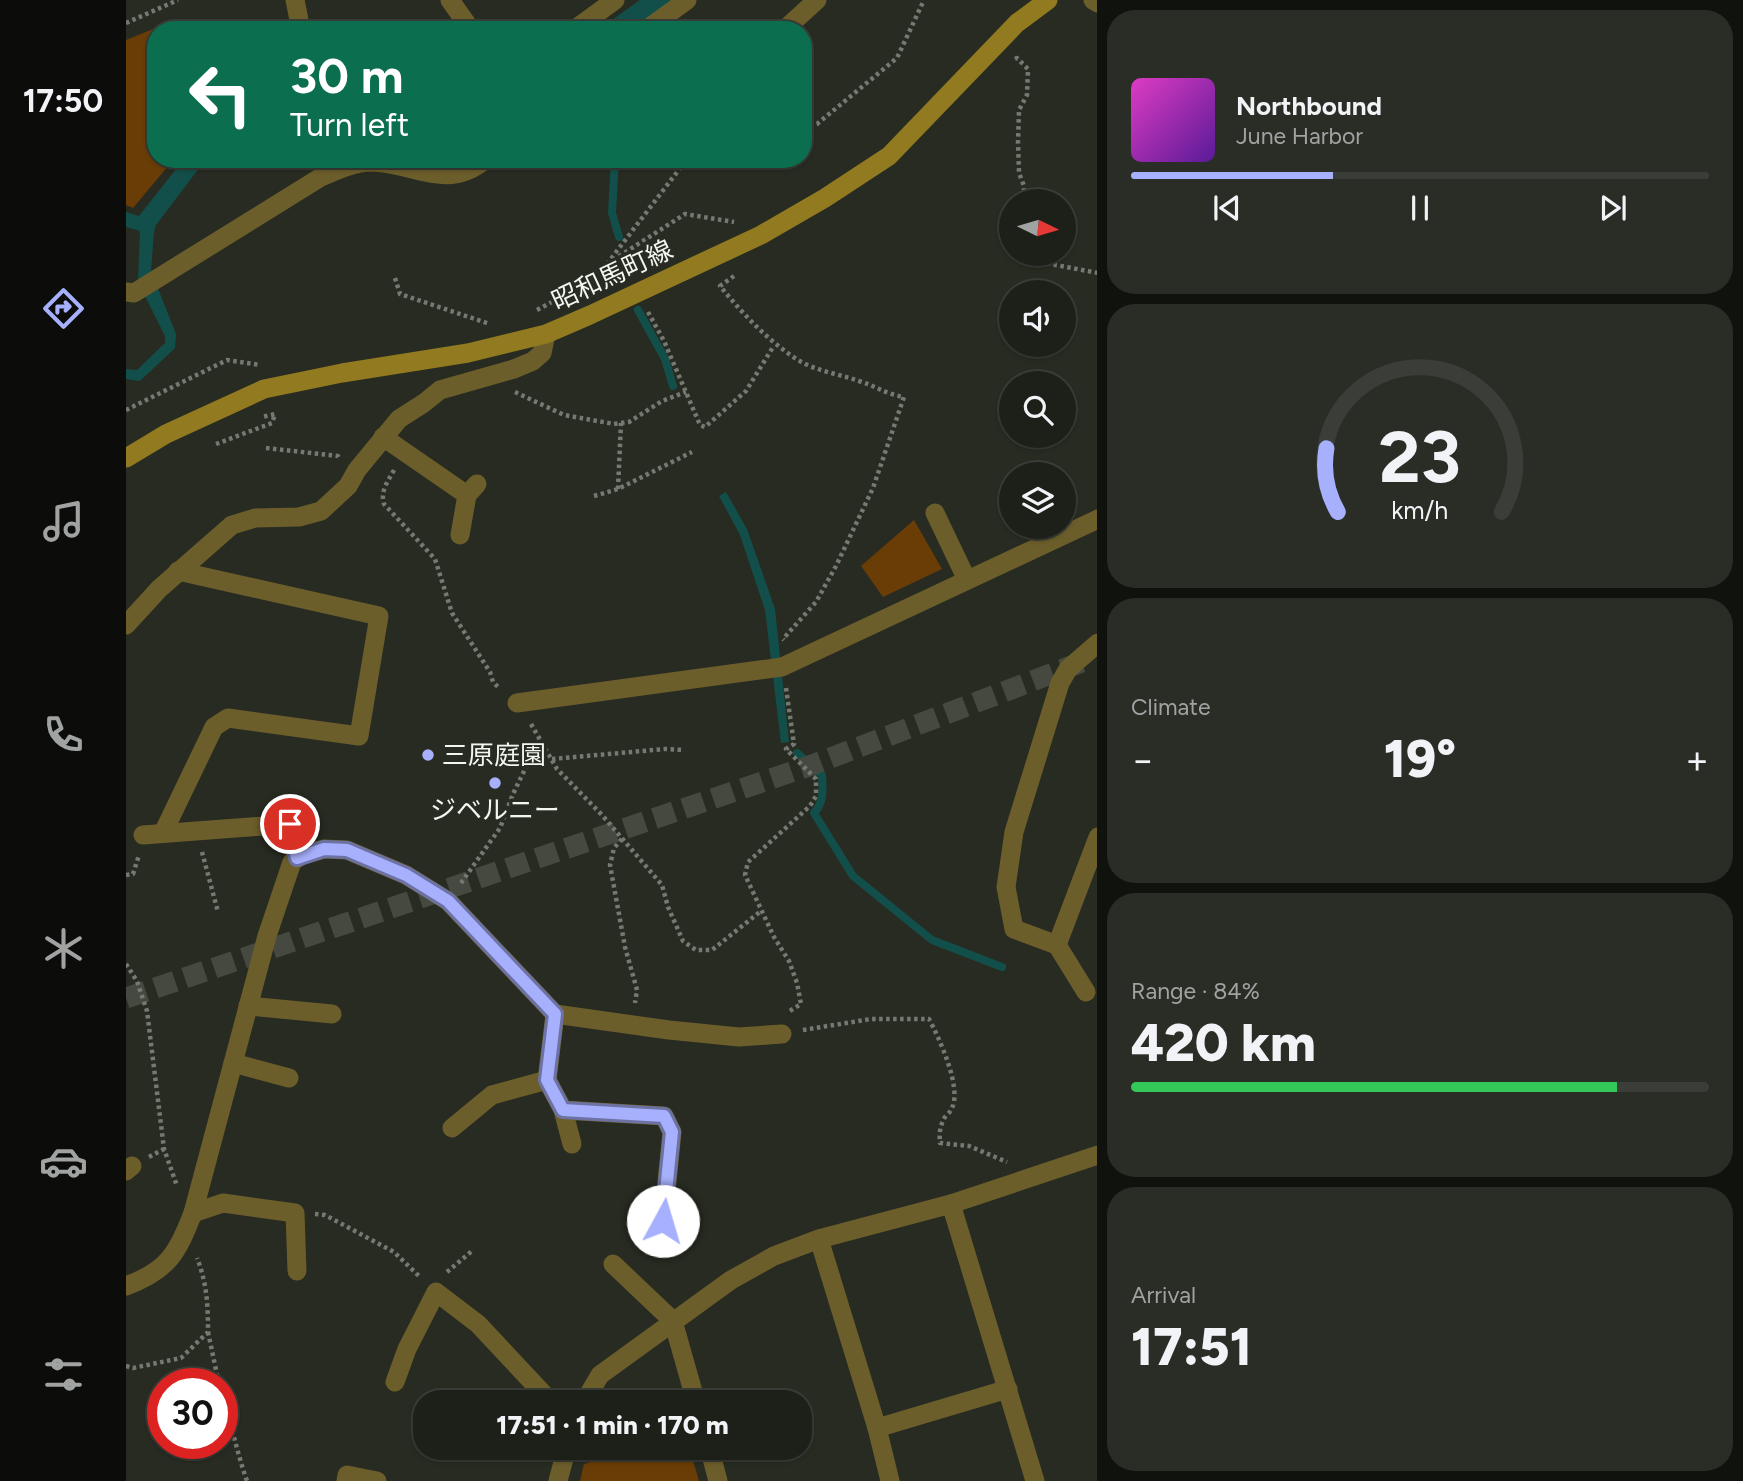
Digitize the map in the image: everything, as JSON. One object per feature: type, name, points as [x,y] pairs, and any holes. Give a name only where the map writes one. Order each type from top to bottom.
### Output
[{"type":"main road","name":"昭和馬町線","points":[[126,458],[166,434],[264,389],[342,373],[468,353],[546,334],[761,235],[825,198],[889,156],[1017,23],[1048,0]]},
{"type":"street","points":[[295,0],[299,21]]},
{"type":"street","points":[[450,0],[465,21]]},
{"type":"street","points":[[586,21],[615,0]]},
{"type":"street","points":[[658,21],[687,0]]},
{"type":"street","points":[[794,21],[817,0]]},
{"type":"street","points":[[1093,0],[1097,3]]},
{"type":"street","points":[[126,292],[134,293],[321,177],[341,168]]},
{"type":"street","points":[[400,168],[451,176],[473,168]]},
{"type":"street","points":[[126,625],[178,571],[232,524],[255,518],[313,515],[330,505],[348,486],[357,470],[399,419],[440,390],[533,361],[542,352],[546,334]]},
{"type":"street","points":[[383,437],[472,489],[460,535]]},
{"type":"street","points":[[935,513],[967,580]]},
{"type":"street","points":[[517,703],[788,664],[1097,519]]},
{"type":"street","points":[[178,571],[379,616],[359,736],[228,718],[214,727],[153,834],[290,824],[297,858]]},
{"type":"street","points":[[1086,992],[1057,945],[1014,929],[1006,887],[1014,832],[1053,702],[1068,670],[1097,643]]},
{"type":"street","points":[[1057,945],[1097,837]]},
{"type":"street","points":[[126,1286],[154,1274],[167,1264],[186,1232],[267,936],[292,862],[297,858],[324,849],[347,850],[406,875],[448,901],[555,1014],[739,1037],[782,1034]]},
{"type":"street","points":[[248,1006],[332,1014]]},
{"type":"street","points":[[555,1014],[547,1080],[563,1110],[572,1144]]},
{"type":"street","points":[[233,1063],[289,1078]]},
{"type":"street","points":[[452,1128],[492,1095],[547,1080]]},
{"type":"street","points":[[563,1110],[664,1116],[672,1132],[663,1221]]},
{"type":"street","points":[[591,1390],[600,1375],[673,1321],[731,1280],[774,1256],[819,1239],[951,1204],[1097,1156]]},
{"type":"street","points":[[193,1213],[223,1203],[295,1213],[297,1270]]},
{"type":"street","points":[[951,1204],[1035,1481]]},
{"type":"street","points":[[819,1239],[877,1428],[890,1481]]},
{"type":"street","points":[[613,1264],[673,1321],[693,1390]]},
{"type":"street","points":[[396,1382],[433,1289],[478,1324],[540,1390]]},
{"type":"street","points":[[877,1428],[1008,1389]]},
{"type":"street","points":[[558,1481],[564,1460]]},
{"type":"street","points":[[712,1460],[718,1481]]},
{"type":"street","points":[[346,1481],[347,1475],[377,1481]]},
{"type":"path","points":[[126,23],[178,0]]},
{"type":"path","points":[[812,125],[817,124],[897,58],[923,0]]},
{"type":"path","points":[[1009,64],[1017,58],[1028,69],[1027,95],[1019,110],[1018,142],[1023,189]]},
{"type":"path","points":[[607,264],[680,168]]},
{"type":"path","points":[[529,315],[578,288],[607,264],[685,214],[742,224],[761,235]]},
{"type":"path","points":[[1060,266],[1097,273]]},
{"type":"path","points":[[739,272],[720,286],[750,322],[799,360],[862,382],[886,394],[904,397],[873,488],[836,566],[816,601],[783,639],[788,664],[794,744],[786,749],[816,779],[816,796],[810,806],[748,862],[745,875],[761,911],[789,961],[799,994],[801,1004],[785,1014],[782,1034],[871,1019],[929,1019],[948,1057],[954,1092],[953,1108],[944,1117],[939,1132],[940,1143],[969,1146],[1010,1163]]},
{"type":"path","points":[[395,278],[400,294],[505,329],[504,345]]},
{"type":"path","points":[[637,293],[664,341],[700,425],[705,427],[746,391],[773,347]]},
{"type":"path","points":[[126,410],[228,360],[267,366]]},
{"type":"path","points":[[508,389],[564,415],[621,423],[629,422],[662,401],[686,392]]},
{"type":"path","points":[[618,489],[621,423]]},
{"type":"path","points":[[266,449],[338,456],[348,486]]},
{"type":"path","points":[[594,496],[618,489],[692,452]]},
{"type":"path","points":[[400,462],[385,485],[382,497],[384,504],[435,559],[452,613],[490,672],[493,682],[517,703],[557,769],[662,885],[668,907],[683,941],[696,950],[712,950],[761,911]]},
{"type":"path","points":[[448,901],[500,828],[540,738]]},
{"type":"path","points":[[552,759],[666,749],[684,750]]},
{"type":"path","points":[[196,830],[218,912]]},
{"type":"path","points":[[622,839],[614,848],[610,865],[625,947],[637,990],[632,1025]]},
{"type":"path","points":[[126,964],[137,981],[147,1011],[164,1149],[177,1186]]},
{"type":"path","points":[[295,1213],[325,1215],[394,1252],[433,1289],[473,1250]]},
{"type":"path","points":[[186,1232],[203,1274],[208,1300],[208,1332],[216,1368]]},
{"type":"path","points":[[126,1366],[132,1368],[181,1359],[208,1332]]},
{"type":"path","points":[[238,1455],[247,1481]]},
{"type":"shaded area","points":[[147,31],[147,168],[166,168],[133,208],[126,205],[126,40]]},
{"type":"shaded area","points":[[914,520],[942,569],[883,597],[861,566]]},
{"type":"shaded area","points":[[596,1460],[693,1460],[699,1481],[580,1481],[584,1464]]},
{"type":"water","points":[[640,0],[677,0],[648,21],[611,21]]},
{"type":"water","points":[[177,168],[199,168],[156,225],[154,232],[151,271],[176,334],[175,348],[140,381],[126,379],[126,369],[137,370],[165,343],[165,336],[138,282],[140,231],[126,227],[126,212],[139,216]]},
{"type":"water","points":[[726,492],[747,529],[775,609],[789,742],[781,743],[765,610],[740,535],[719,496]]},
{"type":"waterway","points":[[614,168],[612,213],[619,237]]},
{"type":"waterway","points":[[638,310],[665,359],[673,386]]},
{"type":"waterway","points":[[797,753],[822,775],[821,800],[814,813],[853,876],[932,940],[1002,967]]},
{"type":"tunnel","points":[[126,998],[812,765],[1082,662]]},
{"type":"place","name":"三原庭園","points":[[428,755]]},
{"type":"place","name":"ジベルニー","points":[[495,783]]},
{"type":"route","points":[[290,824],[297,858],[324,849],[347,850],[406,875],[448,901],[555,1014],[547,1080],[563,1110],[664,1116],[672,1132],[663,1221]]}]
